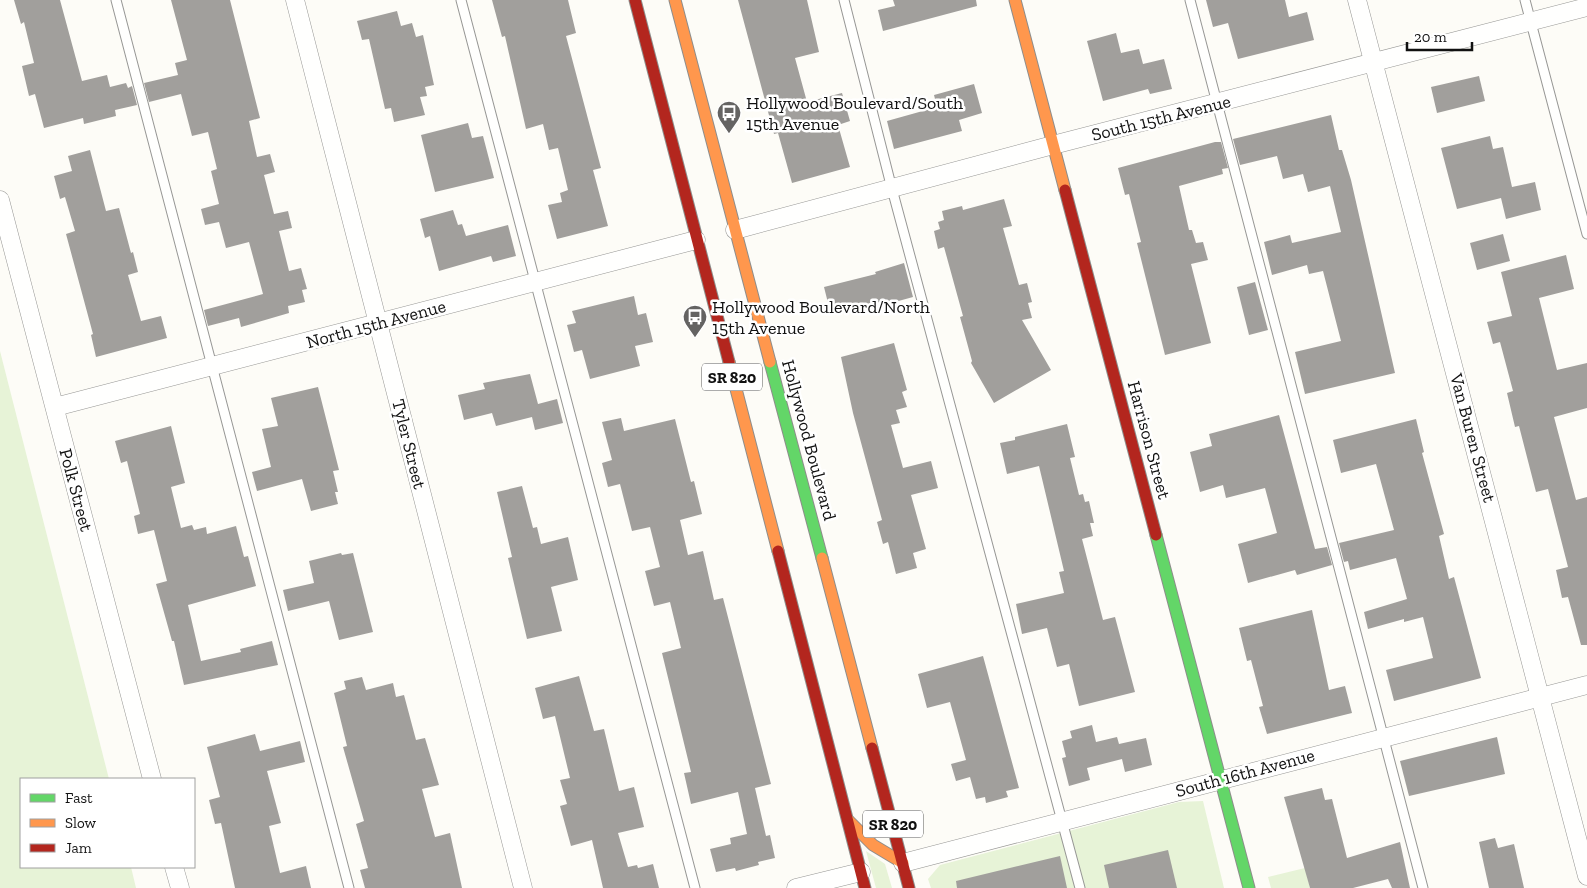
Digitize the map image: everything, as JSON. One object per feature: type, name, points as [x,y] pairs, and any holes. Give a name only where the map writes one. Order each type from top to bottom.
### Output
[{"type":"main road","name":"SR 820","points":[[635,0],[670,125],[696,240],[863,880]]},
{"type":"main road","name":"Hollywood Boulevard","points":[[675,0],[909,888]]},
{"type":"main road","name":"Harrison Street","points":[[1015,0],[1249,888]]},
{"type":"main road","points":[[670,125],[689,163]]},
{"type":"main road","points":[[716,209],[735,230]]},
{"type":"main road","points":[[696,240],[713,259]]},
{"type":"main road","points":[[741,304],[768,353]]},
{"type":"main road","points":[[846,817],[865,840],[884,854],[903,863]]},
{"type":"street","name":"Tyler Street","points":[[295,0],[523,888]]},
{"type":"street","name":"Van Buren Street","points":[[1357,0],[1587,876]]},
{"type":"street","name":"South 15th Avenue","points":[[735,230],[1053,145],[1587,7]]},
{"type":"street","name":"Polk Street","points":[[0,200],[152,778]]},
{"type":"street","name":"North 15th Avenue","points":[[55,407],[696,240]]},
{"type":"street","name":"South 16th Avenue","points":[[903,863],[1587,685]]},
{"type":"street","points":[[174,868],[180,888]]},
{"type":"street","points":[[796,888],[863,880]]},
{"type":"lane","points":[[116,0],[349,888]]},
{"type":"lane","points":[[461,0],[695,888]]},
{"type":"lane","points":[[844,0],[892,188],[1080,888]]},
{"type":"lane","points":[[1190,0],[1423,888]]},
{"type":"lane","points":[[1525,0],[1587,234]]},
{"type":"green space","points":[[0,351],[109,778],[20,778],[20,868],[131,868],[136,888],[0,888]]},
{"type":"green space","points":[[1203,801],[1224,888],[931,888],[928,879],[940,865],[1179,802]]},
{"type":"green space","points":[[866,851],[885,864],[892,888],[876,888]]},
{"type":"green space","points":[[1305,868],[1310,888],[1271,888],[1268,877]]},
{"type":"building","points":[[14,0],[60,0],[82,81],[107,75],[110,87],[126,83],[128,88],[132,86],[137,105],[115,110],[116,116],[84,124],[83,118],[44,128],[35,94],[29,96],[22,66],[34,63],[24,22],[21,24]]},
{"type":"building","points":[[171,0],[230,0],[260,118],[249,121],[257,157],[270,154],[275,172],[264,175],[274,214],[288,211],[292,228],[279,231],[289,271],[301,268],[307,289],[302,290],[305,302],[288,306],[289,313],[241,327],[239,318],[208,326],[204,310],[263,294],[249,242],[226,248],[219,222],[205,225],[201,209],[219,204],[211,171],[217,169],[208,132],[192,136],[181,94],[149,102],[144,83],[178,75],[175,63],[187,60]]},
{"type":"building","points":[[492,0],[568,0],[576,33],[566,36],[601,168],[593,170],[608,226],[557,239],[548,205],[562,202],[560,193],[568,190],[558,148],[549,150],[543,124],[526,129],[505,36],[502,37]]},
{"type":"building","points":[[738,0],[807,0],[819,52],[795,58],[807,102],[842,93],[850,121],[838,125],[850,167],[792,183],[778,133],[774,134]]},
{"type":"building","points":[[893,0],[976,0],[977,6],[883,31],[878,10],[895,6]]},
{"type":"building","points":[[1206,0],[1285,0],[1289,17],[1307,12],[1314,40],[1238,59],[1228,23],[1213,27]]},
{"type":"building","points":[[397,11],[401,26],[412,23],[416,37],[423,35],[434,85],[425,87],[427,96],[420,97],[425,115],[394,122],[391,108],[385,109],[369,39],[362,40],[357,21]]},
{"type":"building","points":[[1116,33],[1121,53],[1139,49],[1143,64],[1164,59],[1172,89],[1150,94],[1148,89],[1103,101],[1087,41]]},
{"type":"building","points":[[1479,76],[1485,101],[1437,113],[1431,87]]},
{"type":"building","points":[[974,84],[982,113],[959,120],[962,131],[894,149],[887,121],[937,107],[934,95]]},
{"type":"building","points":[[1331,115],[1339,150],[1342,150],[1351,180],[1395,373],[1305,394],[1295,352],[1341,341],[1323,271],[1309,274],[1307,265],[1272,275],[1264,242],[1290,235],[1292,243],[1341,232],[1330,186],[1308,192],[1303,174],[1283,179],[1277,156],[1240,165],[1233,139]]},
{"type":"building","points":[[468,123],[472,138],[483,136],[494,178],[435,192],[421,135]]},
{"type":"building","points":[[1490,136],[1493,149],[1503,147],[1512,187],[1535,182],[1541,210],[1506,219],[1501,198],[1457,209],[1441,148]]},
{"type":"building","points":[[1221,142],[1228,168],[1222,169],[1223,174],[1179,186],[1189,230],[1192,230],[1196,243],[1203,242],[1208,260],[1191,264],[1211,343],[1165,355],[1137,243],[1141,242],[1129,194],[1125,195],[1118,168]]},
{"type":"building","points":[[90,150],[106,211],[119,208],[131,253],[133,252],[138,272],[128,275],[141,321],[161,316],[167,338],[96,357],[91,335],[93,334],[66,234],[75,231],[65,197],[60,199],[54,176],[72,171],[68,156]]},
{"type":"building","points":[[1004,199],[1012,226],[1003,228],[1019,285],[1027,283],[1032,302],[1028,303],[1032,318],[1022,320],[1051,370],[994,403],[971,363],[960,317],[963,316],[944,247],[938,249],[934,231],[940,229],[938,222],[944,220],[942,211],[962,206],[963,210]]},
{"type":"building","points":[[453,210],[458,225],[462,224],[466,236],[508,225],[516,256],[493,262],[491,256],[439,271],[430,236],[425,238],[420,219]]},
{"type":"building","points":[[1503,234],[1510,261],[1477,270],[1470,243]]},
{"type":"building","points":[[1566,255],[1574,289],[1539,298],[1557,370],[1587,363],[1587,408],[1554,417],[1576,500],[1587,497],[1587,645],[1581,645],[1568,597],[1562,598],[1556,570],[1568,567],[1548,489],[1536,492],[1519,426],[1515,427],[1507,393],[1513,391],[1500,342],[1493,344],[1487,322],[1512,316],[1501,272]]},
{"type":"building","points":[[904,263],[913,297],[884,305],[883,301],[831,315],[824,287],[876,274],[875,272]]},
{"type":"building","points":[[1255,282],[1268,330],[1249,335],[1237,287]]},
{"type":"building","points":[[634,296],[638,315],[646,313],[653,342],[635,346],[640,366],[590,379],[582,350],[574,352],[567,325],[576,323],[572,311]]},
{"type":"building","points":[[894,343],[907,390],[902,392],[907,407],[896,410],[900,423],[891,425],[903,468],[931,461],[938,488],[911,495],[926,549],[913,553],[917,568],[896,574],[888,542],[883,544],[877,522],[882,520],[853,413],[841,357]]},
{"type":"building","points":[[530,374],[538,404],[557,399],[563,423],[535,430],[532,417],[496,426],[492,413],[464,420],[458,395],[485,389],[483,383]]},
{"type":"building","points":[[318,387],[339,470],[333,471],[338,492],[335,492],[338,504],[311,511],[302,479],[257,491],[252,472],[271,467],[262,429],[278,426],[271,398]]},
{"type":"building","points":[[1279,415],[1315,549],[1327,547],[1332,565],[1297,575],[1295,570],[1248,583],[1238,544],[1277,533],[1265,488],[1226,498],[1223,485],[1200,492],[1190,452],[1212,446],[1209,434]]},
{"type":"building","points":[[621,418],[624,431],[675,419],[691,482],[694,481],[702,514],[680,520],[688,555],[703,551],[714,600],[723,598],[771,784],[755,788],[766,836],[770,835],[775,858],[758,862],[759,865],[736,871],[735,868],[716,872],[710,849],[731,844],[730,838],[747,834],[738,792],[691,804],[684,773],[691,772],[662,653],[681,648],[670,602],[654,606],[645,571],[660,567],[650,527],[632,531],[620,484],[608,487],[602,463],[612,460],[602,422]]},
{"type":"building","points":[[1416,419],[1424,452],[1422,453],[1444,534],[1439,536],[1449,579],[1454,577],[1481,678],[1394,701],[1386,670],[1433,658],[1423,617],[1404,622],[1404,619],[1368,629],[1364,612],[1407,599],[1396,558],[1350,570],[1348,561],[1344,562],[1339,543],[1394,530],[1376,464],[1341,473],[1333,440]]},
{"type":"building","points":[[1067,424],[1075,457],[1070,458],[1079,495],[1083,494],[1085,502],[1089,501],[1094,523],[1090,523],[1093,536],[1082,539],[1103,620],[1115,617],[1135,692],[1079,706],[1069,664],[1057,667],[1047,628],[1022,634],[1016,604],[1064,593],[1059,572],[1064,571],[1039,466],[1007,474],[1000,443],[1015,440],[1015,437]]},
{"type":"building","points":[[171,426],[185,483],[171,487],[181,528],[192,525],[194,530],[206,527],[207,534],[236,526],[244,557],[248,556],[256,586],[188,605],[201,661],[241,652],[240,649],[272,641],[278,665],[184,685],[174,641],[172,641],[156,584],[167,581],[154,530],[138,534],[134,516],[140,514],[127,461],[121,463],[115,441]]},
{"type":"building","points":[[522,486],[533,528],[537,527],[541,544],[568,537],[578,580],[551,587],[562,631],[527,639],[508,558],[512,557],[497,492]]},
{"type":"building","points":[[341,553],[342,555],[353,553],[373,632],[339,640],[329,601],[288,611],[283,590],[314,583],[309,561]]},
{"type":"building","points":[[1312,610],[1329,690],[1345,686],[1352,713],[1267,734],[1259,707],[1263,706],[1251,660],[1247,661],[1239,628]]},
{"type":"building","points":[[983,656],[1019,788],[1006,791],[1008,797],[986,803],[985,797],[976,799],[970,777],[956,781],[951,764],[966,760],[950,702],[927,708],[918,674]]},
{"type":"building","points":[[579,676],[594,731],[604,729],[619,791],[634,787],[644,827],[618,833],[628,867],[637,865],[638,868],[653,864],[659,888],[603,888],[592,840],[571,846],[560,806],[567,804],[560,780],[570,778],[555,716],[543,719],[535,688]]},
{"type":"building","points":[[362,677],[366,690],[393,683],[396,697],[404,695],[416,740],[425,738],[439,785],[422,789],[435,837],[450,833],[462,888],[365,888],[360,870],[368,868],[356,824],[364,821],[343,747],[347,746],[334,693],[346,689],[344,681]]},
{"type":"building","points":[[1092,725],[1096,742],[1117,737],[1119,744],[1146,738],[1152,765],[1125,772],[1122,759],[1087,768],[1090,780],[1069,786],[1062,758],[1066,757],[1062,741],[1072,738],[1070,731]]},
{"type":"building","points":[[255,734],[260,751],[300,741],[305,762],[267,771],[281,823],[269,826],[280,873],[306,866],[311,888],[235,888],[221,823],[215,824],[209,800],[220,797],[207,747]]},
{"type":"building","points":[[1497,737],[1505,774],[1409,796],[1400,761]]},
{"type":"building","points":[[1322,788],[1325,800],[1332,799],[1347,858],[1400,842],[1410,888],[1392,888],[1388,879],[1353,888],[1310,888],[1284,797]]},
{"type":"building","points":[[1495,838],[1498,848],[1514,844],[1524,888],[1489,888],[1479,842]]},
{"type":"building","points":[[1168,850],[1177,888],[1109,888],[1104,865]]},
{"type":"building","points":[[1060,856],[1067,888],[957,888],[956,881]]},
{"type":"traffic: fast","points":[[770,362],[822,558]]},
{"type":"traffic: fast","points":[[1156,535],[1249,888]]},
{"type":"traffic: slow","points":[[675,0],[770,362]]},
{"type":"traffic: slow","points":[[1015,0],[1065,190]]},
{"type":"traffic: slow","points":[[729,362],[778,551]]},
{"type":"traffic: slow","points":[[822,558],[872,748]]},
{"type":"traffic: slow","points":[[848,820],[873,845],[903,863]]},
{"type":"traffic: jam","points":[[635,0],[729,362]]},
{"type":"traffic: jam","points":[[1065,190],[1156,535]]},
{"type":"traffic: jam","points":[[778,551],[865,888]]},
{"type":"traffic: jam","points":[[872,748],[909,888]]},
{"type":"place","name":"Hollywood Boulevard/South 15th Avenue","points":[[729,134]]},
{"type":"place","name":"Hollywood Boulevard/North 15th Avenue","points":[[695,338]]}]
